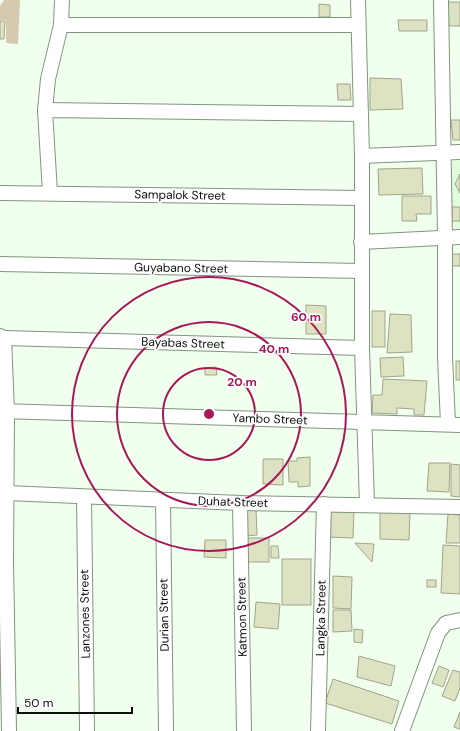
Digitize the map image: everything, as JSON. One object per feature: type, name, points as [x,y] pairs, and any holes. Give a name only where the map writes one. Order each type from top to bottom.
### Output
[{"type":"street","points":[[50,193],[45,110],[48,79],[61,25],[62,0]]},
{"type":"street","points":[[358,0],[362,156],[362,348],[367,505]]},
{"type":"street","points":[[441,0],[445,237],[445,357],[454,425]]},
{"type":"street","points":[[61,25],[358,25]]},
{"type":"street","points":[[45,110],[361,114]]},
{"type":"street","points":[[362,156],[460,152]]},
{"type":"street","name":"Sampalok Street","points":[[0,193],[361,198]]},
{"type":"street","points":[[361,242],[460,237]]},
{"type":"street","name":"Guyabano Street","points":[[0,264],[362,271]]},
{"type":"street","points":[[2,337],[7,493],[3,562],[7,730]]},
{"type":"street","name":"Bayabas Street","points":[[2,337],[362,348]]},
{"type":"street","name":"Yambo Street","points":[[4,411],[454,425]]},
{"type":"street","name":"Duhat Street","points":[[7,493],[240,503],[460,507]]},
{"type":"street","name":"Lanzones Street","points":[[84,497],[87,731]]},
{"type":"street","name":"Durian Street","points":[[163,500],[166,731]]},
{"type":"street","name":"Katmon Street","points":[[240,503],[244,731]]},
{"type":"street","name":"Langka Street","points":[[318,731],[324,504]]},
{"type":"street","points":[[402,731],[440,630],[446,623],[460,620]]},
{"type":"shaded area","points":[[4,0],[20,0],[18,44],[6,43],[6,20],[0,20],[0,6]]},
{"type":"shaded area","points":[[460,160],[460,230],[458,230],[451,221],[450,169],[453,162]]},
{"type":"building","points":[[448,2],[460,2],[460,26],[449,26]]},
{"type":"building","points":[[319,4],[330,5],[330,17],[319,17]]},
{"type":"building","points":[[398,20],[427,20],[427,31],[399,31]]},
{"type":"building","points":[[0,21],[5,21],[4,39],[0,39]]},
{"type":"building","points":[[370,78],[401,79],[403,109],[370,110]]},
{"type":"building","points":[[337,84],[350,84],[351,100],[338,100]]},
{"type":"building","points":[[451,120],[460,120],[460,140],[453,140]]},
{"type":"building","points":[[422,168],[423,194],[379,195],[378,169]]},
{"type":"building","points":[[460,174],[460,193],[455,184]]},
{"type":"building","points":[[402,196],[431,196],[431,214],[416,214],[417,221],[402,221]]},
{"type":"building","points":[[452,207],[460,207],[460,221],[452,221]]},
{"type":"building","points":[[451,254],[460,254],[460,266],[452,266]]},
{"type":"building","points":[[306,305],[326,306],[326,334],[306,334]]},
{"type":"building","points":[[372,311],[385,311],[385,347],[372,347]]},
{"type":"building","points":[[390,314],[411,315],[412,352],[387,353]]},
{"type":"building","points":[[403,357],[404,376],[381,377],[380,358]]},
{"type":"building","points":[[456,361],[460,361],[460,380],[456,380]]},
{"type":"building","points":[[216,367],[217,375],[205,375],[205,368]]},
{"type":"building","points":[[383,379],[427,381],[424,415],[414,415],[414,409],[397,408],[397,414],[372,413],[373,395],[382,395]]},
{"type":"building","points":[[310,457],[310,486],[298,487],[298,482],[289,482],[288,461],[297,461],[297,458]]},
{"type":"building","points":[[263,459],[283,459],[283,485],[263,484]]},
{"type":"building","points":[[429,463],[450,463],[449,492],[427,491]]},
{"type":"building","points":[[451,464],[460,465],[460,497],[451,496]]},
{"type":"building","points":[[256,508],[257,535],[245,536],[244,509]]},
{"type":"building","points":[[327,509],[354,510],[353,538],[327,537]]},
{"type":"building","points":[[380,512],[410,513],[409,540],[380,539]]},
{"type":"building","points":[[448,514],[460,515],[460,543],[446,543]]},
{"type":"building","points":[[246,538],[269,538],[269,562],[246,562]]},
{"type":"building","points":[[205,540],[226,540],[226,558],[204,557]]},
{"type":"building","points":[[355,543],[374,544],[372,562]]},
{"type":"building","points":[[443,545],[460,546],[460,594],[441,593]]},
{"type":"building","points":[[271,546],[278,546],[279,558],[271,558]]},
{"type":"building","points":[[282,559],[311,559],[311,605],[282,605]]},
{"type":"building","points":[[333,576],[352,577],[351,609],[333,608]]},
{"type":"building","points":[[427,580],[436,580],[436,587],[427,587]]},
{"type":"building","points":[[256,602],[280,604],[278,629],[254,627]]},
{"type":"building","points":[[333,610],[351,610],[352,631],[333,632]]},
{"type":"building","points":[[354,629],[363,630],[362,643],[354,642]]},
{"type":"building","points":[[359,656],[395,666],[391,686],[357,677]]},
{"type":"building","points":[[439,666],[449,670],[443,687],[432,683]]},
{"type":"building","points":[[453,670],[460,672],[460,688],[455,701],[442,696]]},
{"type":"building","points":[[333,679],[399,701],[392,724],[325,703]]},
{"type":"building","points":[[460,712],[460,729],[454,727]]}]
